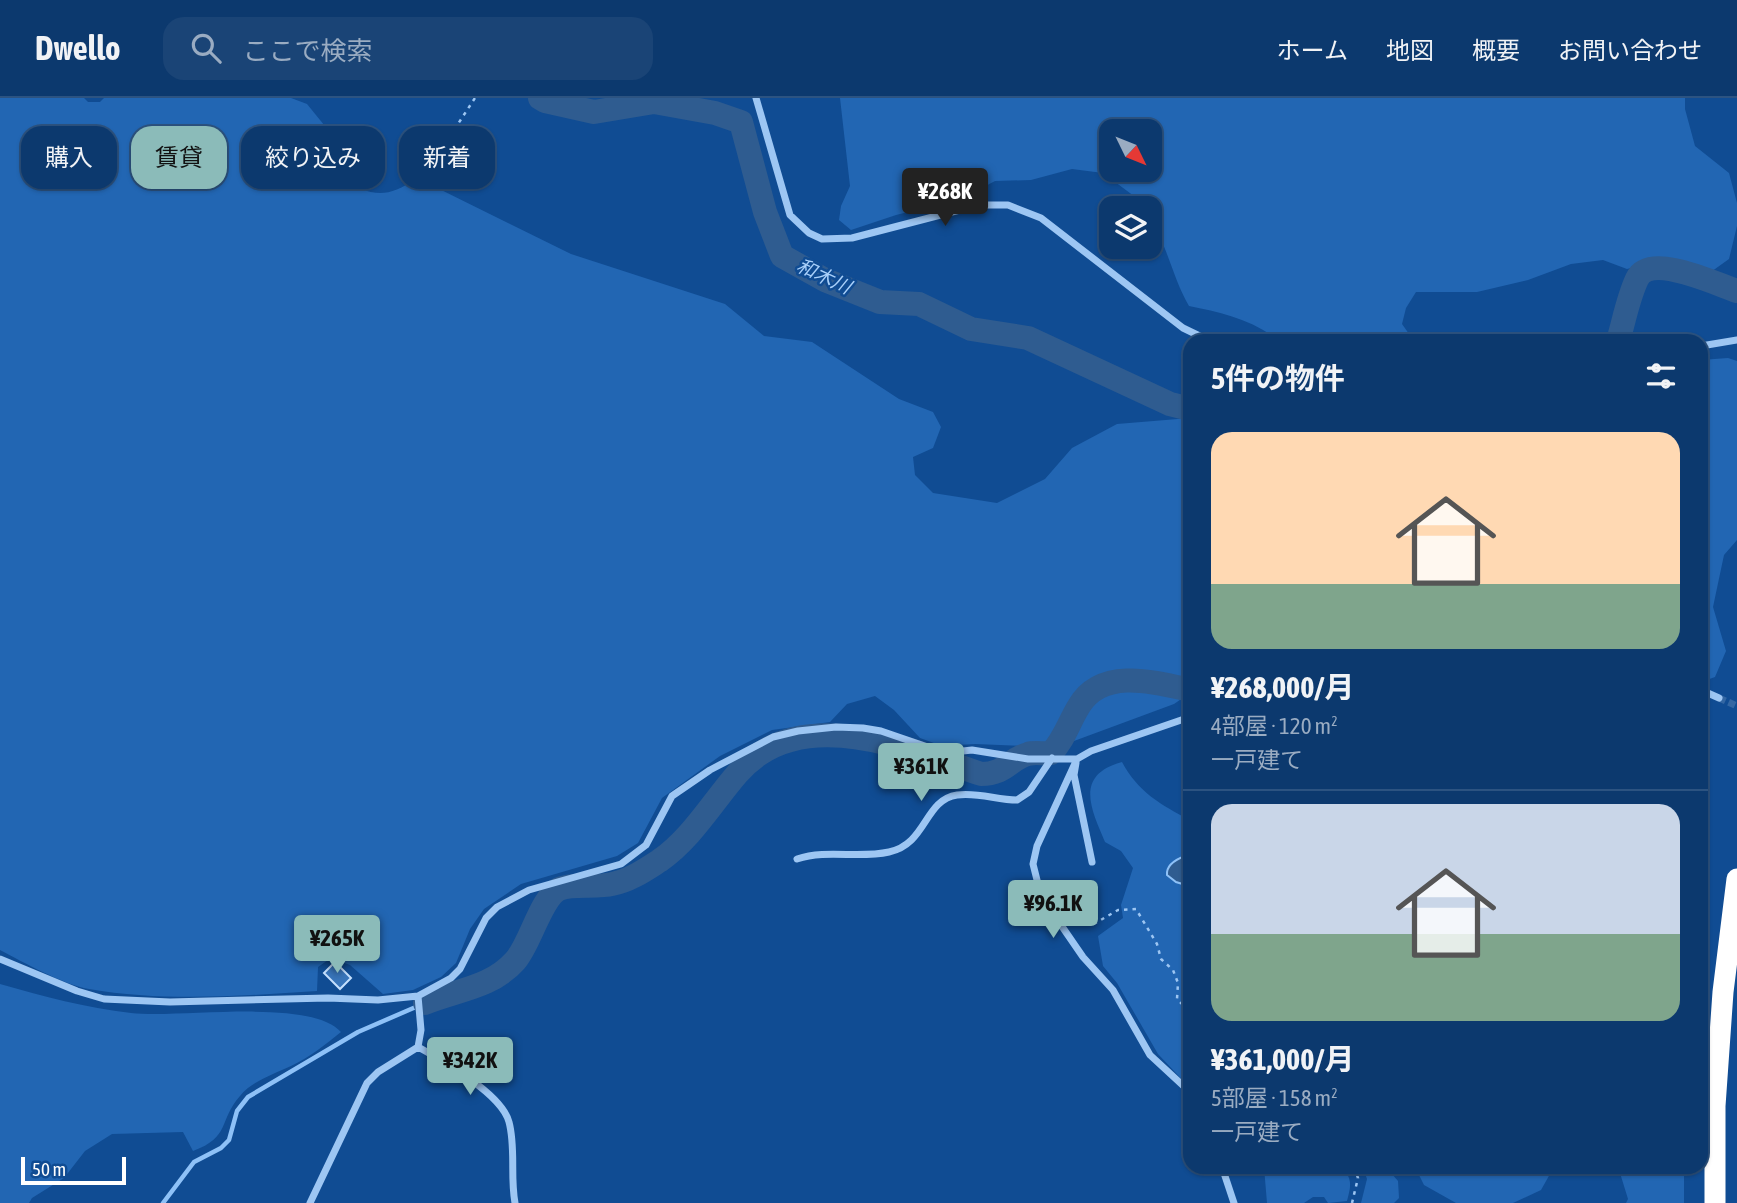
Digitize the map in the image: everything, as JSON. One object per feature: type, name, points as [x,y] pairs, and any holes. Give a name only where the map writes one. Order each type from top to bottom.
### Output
[{"type":"highway","points":[[1715,1203],[1715,1106],[1723,992],[1737,880]]},
{"type":"street","points":[[756,98],[790,215],[809,233],[822,239],[852,238],[979,205],[1008,205],[1041,218],[1183,328],[1195,334]]},
{"type":"street","points":[[1708,345],[1737,340]]},
{"type":"street","points":[[1708,693],[1719,698]]},
{"type":"street","points":[[0,959],[77,991],[104,999],[170,1002],[328,998],[378,1000],[419,997],[451,978],[460,969],[486,918],[497,906],[536,887],[578,878],[621,864],[646,845],[672,796],[710,770],[773,737],[836,727],[863,728],[881,731],[945,753],[972,750],[1028,759],[1077,759],[1091,751],[1183,719]]},
{"type":"street","points":[[797,859],[813,854],[890,852],[915,839],[931,812],[943,800],[955,795],[979,794],[1017,800],[1029,792],[1052,758]]},
{"type":"street","points":[[1077,759],[1074,775],[1091,862]]},
{"type":"street","points":[[1077,759],[1037,846],[1033,864],[1041,896],[1060,926],[1113,990],[1150,1055],[1183,1086]]},
{"type":"street","points":[[418,1047],[419,997]]},
{"type":"street","points":[[310,1203],[367,1083],[378,1072],[418,1047]]},
{"type":"street","points":[[418,1047],[480,1087],[503,1108],[509,1121],[510,1176],[515,1203]]},
{"type":"street","points":[[1224,1174],[1234,1203]]},
{"type":"path","points":[[457,126],[475,98]]},
{"type":"path","points":[[1060,926],[1079,912],[1092,925],[1118,910],[1136,909],[1157,944],[1161,959],[1174,970],[1178,983],[1177,999],[1183,1005]]},
{"type":"path","points":[[1352,1203],[1357,1174]]},
{"type":"shaded area","points":[[0,98],[84,98],[88,102],[100,102],[104,98],[291,98],[307,104],[325,126],[241,126],[241,189],[362,189],[386,193],[399,188],[439,189],[571,254],[725,304],[764,336],[812,342],[899,399],[933,412],[941,427],[933,448],[913,457],[915,475],[933,493],[997,503],[1045,479],[1072,448],[1117,424],[1183,419],[1183,698],[1174,704],[1074,741],[1021,746],[942,746],[920,738],[894,710],[875,696],[847,704],[830,722],[772,730],[720,756],[662,798],[638,843],[617,856],[521,884],[484,909],[470,929],[456,963],[441,977],[413,990],[383,994],[350,965],[331,958],[318,967],[317,991],[231,996],[145,996],[89,989],[67,983],[0,950]]},
{"type":"shaded area","points":[[840,98],[1685,98],[1685,109],[1695,146],[1729,173],[1737,203],[1737,226],[1729,259],[1708,274],[1669,258],[1627,269],[1603,260],[1571,264],[1528,280],[1477,292],[1416,292],[1406,308],[1402,324],[1409,334],[1269,334],[1248,322],[1189,306],[1162,242],[1162,196],[1134,196],[1115,182],[1162,182],[1162,119],[1099,119],[1099,172],[1072,169],[1031,180],[995,181],[961,199],[896,215],[851,230],[839,220],[841,206],[850,186]]},
{"type":"shaded area","points":[[1728,358],[1737,361],[1737,540],[1724,555],[1713,607],[1726,651],[1715,677],[1708,680],[1708,359]]},
{"type":"shaded area","points":[[1122,762],[1143,790],[1183,816],[1183,1081],[1158,1054],[1117,983],[1103,966],[1098,936],[1123,918],[1121,905],[1133,868],[1121,851],[1105,842],[1092,806],[1092,784],[1097,775]]},
{"type":"shaded area","points":[[1183,857],[1183,884],[1167,875],[1170,865]]},
{"type":"shaded area","points":[[0,984],[81,1005],[131,1013],[273,1012],[301,1015],[325,1021],[341,1032],[305,1059],[264,1078],[245,1091],[233,1105],[219,1134],[205,1146],[193,1151],[183,1132],[112,1134],[85,1151],[64,1178],[32,1198],[29,1203],[0,1203]]},
{"type":"shaded area","points":[[1265,1174],[1348,1175],[1350,1182],[1347,1201],[1328,1203],[1324,1197],[1313,1197],[1304,1203],[1267,1203]]},
{"type":"shaded area","points":[[1365,1174],[1392,1174],[1398,1181],[1399,1198],[1394,1203],[1361,1203],[1367,1179]]},
{"type":"shaded area","points":[[1418,1174],[1550,1174],[1541,1190],[1513,1203],[1456,1203],[1424,1185]]},
{"type":"shaded area","points":[[1620,1174],[1684,1174],[1684,1203],[1626,1203],[1628,1199]]},
{"type":"building","points":[[335,962],[351,978],[340,989],[324,973]]},
{"type":"waterway","name":"和木川","points":[[540,98],[594,112],[654,102],[715,113],[741,122],[765,212],[782,256],[825,280],[880,302],[919,304],[971,329],[1028,338],[1170,404],[1183,407]]},
{"type":"waterway","name":"和木川","points":[[1620,334],[1634,286],[1644,271],[1655,268],[1684,272],[1737,291]]},
{"type":"waterway","points":[[425,1003],[484,983],[506,970],[526,944],[547,901],[559,889],[618,883],[659,861],[691,831],[737,774],[762,752],[791,740],[822,735],[855,737],[920,753],[981,774],[996,772],[1028,754],[1051,753],[1063,737],[1079,706],[1089,694],[1101,686],[1130,680],[1183,689]]},
{"type":"waterway","points":[[163,1203],[194,1162],[221,1148],[229,1140],[237,1111],[248,1097],[358,1032],[425,1003]]},
{"type":"tunnel","points":[[1719,698],[1737,706]]}]
